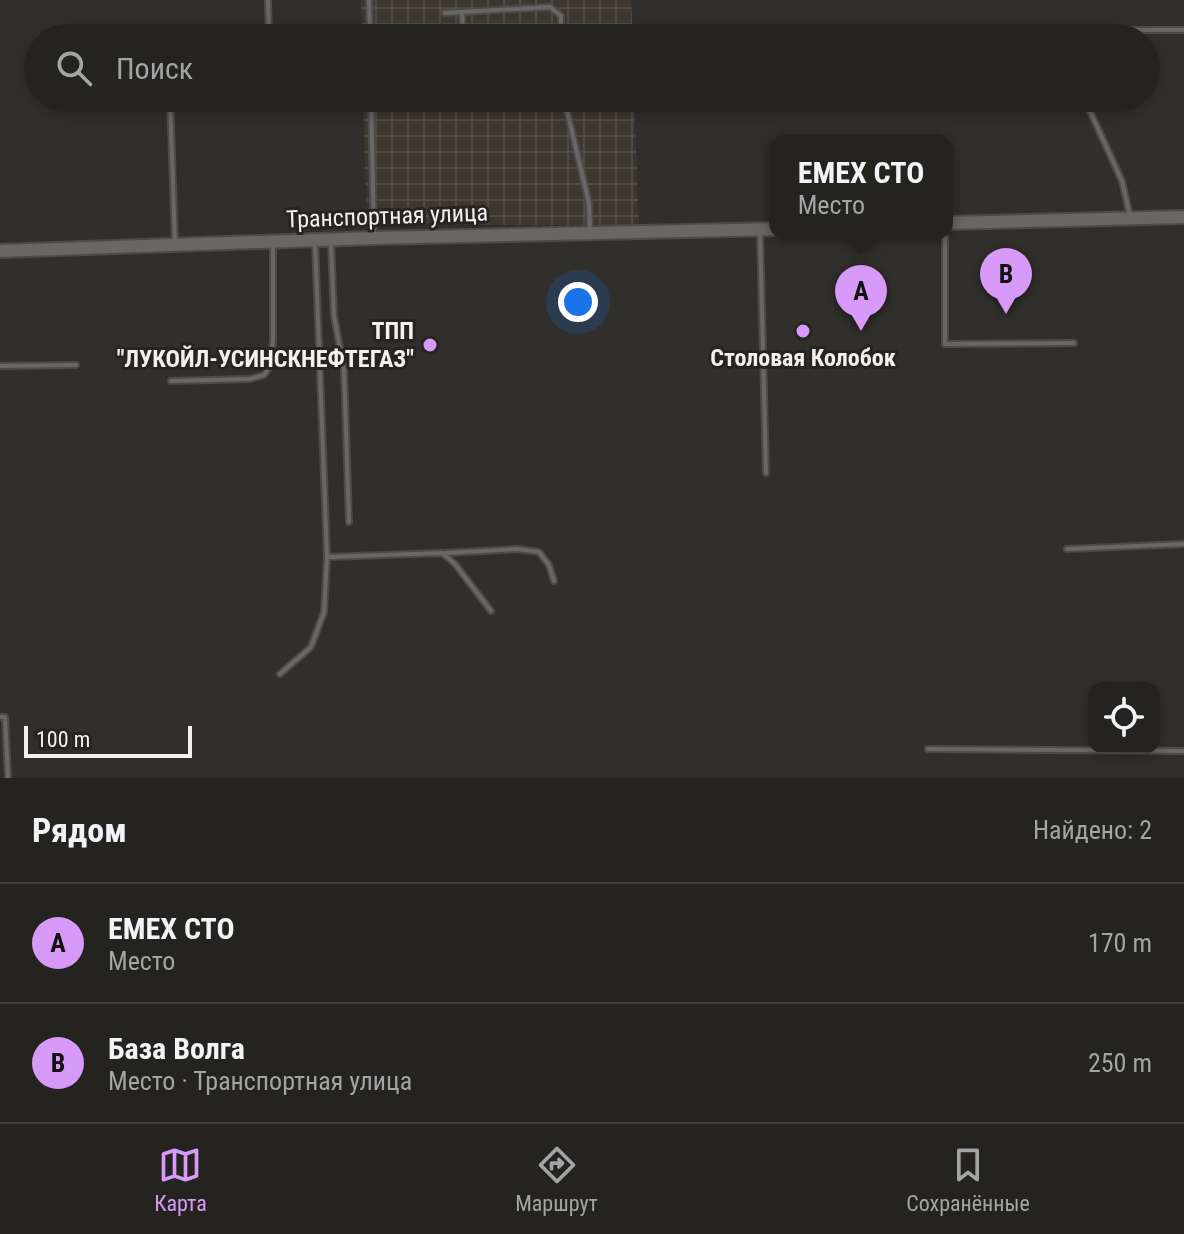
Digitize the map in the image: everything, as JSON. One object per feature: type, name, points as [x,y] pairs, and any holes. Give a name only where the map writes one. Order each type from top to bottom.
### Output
[{"type":"street","points":[[953,223],[1184,217]]},
{"type":"street","name":"Транспортная улица","points":[[0,251],[374,238],[769,229]]},
{"type":"lane","points":[[268,0],[269,24]]},
{"type":"lane","points":[[369,0],[370,24]]},
{"type":"lane","points":[[445,13],[550,7],[561,16],[561,24]]},
{"type":"lane","points":[[462,12],[462,24]]},
{"type":"lane","points":[[1160,30],[1184,30]]},
{"type":"lane","points":[[170,112],[175,246]]},
{"type":"lane","points":[[371,112],[374,238]]},
{"type":"lane","points":[[567,112],[589,203],[590,233]]},
{"type":"lane","points":[[1090,112],[1122,181],[1131,219]]},
{"type":"lane","points":[[760,230],[766,473]]},
{"type":"lane","points":[[945,239],[945,344],[1074,343]]},
{"type":"lane","points":[[171,381],[258,378],[269,368],[273,341],[273,241]]},
{"type":"lane","points":[[280,674],[311,647],[324,612],[327,557],[315,241]]},
{"type":"lane","points":[[331,241],[334,316],[344,370],[349,522]]},
{"type":"lane","points":[[0,366],[76,365]]},
{"type":"lane","points":[[1067,549],[1184,544]]},
{"type":"lane","points":[[327,557],[517,549],[539,552],[549,565],[554,581]]},
{"type":"lane","points":[[442,553],[455,564],[491,611]]},
{"type":"lane","points":[[0,717],[5,717],[8,778]]},
{"type":"lane","points":[[928,749],[1184,751]]},
{"type":"shaded area","points":[[361,0],[631,0],[632,24],[362,24]]},
{"type":"shaded area","points":[[363,112],[635,112],[639,226],[367,224]]},
{"type":"place","name":"База Волга","points":[[1006,314]]},
{"type":"place","name":"Столовая Колобок","points":[[803,331]]},
{"type":"place","name":"EMEX СТО","points":[[861,331]]},
{"type":"place","name":"ТПП \"ЛУКОЙЛ-УСИНСКНЕФТЕГАЗ\"","points":[[430,345]]}]
